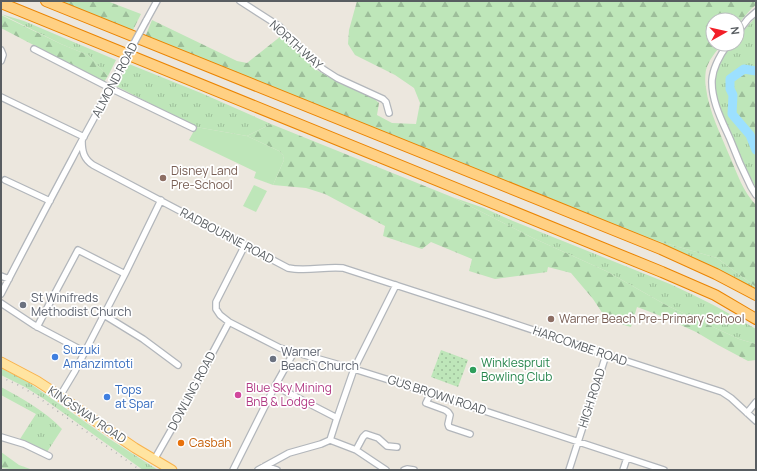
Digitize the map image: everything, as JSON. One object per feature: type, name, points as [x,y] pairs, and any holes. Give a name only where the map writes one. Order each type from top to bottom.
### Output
[{"type":"highway","points":[[46,1],[661,249],[716,274],[756,295]]},
{"type":"highway","points":[[1,3],[662,272],[715,295],[756,319]]},
{"type":"main road","name":"KINGSWAY ROAD","points":[[1,362],[37,381],[154,460],[172,470]]},
{"type":"street","name":"ALMOND ROAD","points":[[1,294],[157,1]]},
{"type":"street","name":"NORTH WAY","points":[[240,1],[279,26],[323,69],[337,78],[383,99],[386,102],[389,113]]},
{"type":"street","points":[[745,23],[756,12]]},
{"type":"street","points":[[1,50],[3,55],[1,61]]},
{"type":"street","points":[[34,50],[193,128]]},
{"type":"street","points":[[723,52],[714,70],[712,81],[717,108],[751,187],[756,195]]},
{"type":"street","points":[[1,97],[83,139],[83,154],[89,162]]},
{"type":"street","points":[[72,159],[80,159],[89,162]]},
{"type":"street","name":"RADBOURNE ROAD","points":[[89,162],[288,268],[303,270],[334,267],[343,268],[396,285]]},
{"type":"street","points":[[5,180],[50,201]]},
{"type":"street","points":[[60,396],[85,352],[161,200]]},
{"type":"street","name":"GUS BROWN ROAD","points":[[244,245],[216,302],[216,310],[229,322],[280,348],[431,393],[664,470]]},
{"type":"street","points":[[37,327],[78,250],[125,274]]},
{"type":"street","points":[[1,276],[9,279]]},
{"type":"street","points":[[330,440],[354,369],[396,285]]},
{"type":"street","name":"HARCOMBE ROAD","points":[[396,285],[722,392],[731,398],[756,421]]},
{"type":"street","points":[[1,303],[37,327],[85,352]]},
{"type":"street","points":[[104,315],[143,339],[178,365]]},
{"type":"street","name":"DOWLING ROAD","points":[[154,460],[174,426],[229,322]]},
{"type":"street","points":[[233,470],[275,386],[294,352]]},
{"type":"street","name":"HIGH ROAD","points":[[569,470],[606,355]]},
{"type":"street","points":[[275,386],[337,418]]},
{"type":"street","points":[[431,393],[426,403],[448,412],[450,415],[449,426],[470,434]]},
{"type":"street","points":[[747,413],[756,402]]},
{"type":"street","points":[[356,450],[366,434],[378,438],[387,446],[397,448]]},
{"type":"street","points":[[1,437],[21,443],[49,456]]},
{"type":"street","points":[[258,470],[290,453],[330,440],[356,450],[386,470]]},
{"type":"street","points":[[623,470],[627,458]]},
{"type":"street","points":[[266,466],[277,470]]},
{"type":"street","points":[[404,470],[414,470]]},
{"type":"green space","points":[[56,1],[107,1],[141,14],[132,32]]},
{"type":"green space","points":[[357,1],[756,1],[756,5],[745,16],[745,12],[705,12],[705,52],[716,52],[709,62],[705,79],[710,106],[716,123],[741,182],[747,194],[756,205],[756,287],[717,258],[637,235],[497,179],[454,159],[404,141],[145,37],[152,20],[237,61],[247,63],[281,36],[315,69],[341,84],[371,96],[379,103],[377,115],[392,123],[416,124],[420,103],[414,88],[395,75],[355,55],[348,44],[349,30]]},
{"type":"green space","points":[[1,14],[24,21],[116,60],[108,76],[88,55],[61,44]]},
{"type":"green space","points":[[1,15],[61,44],[88,55],[108,76],[104,82],[1,28]]},
{"type":"green space","points":[[756,18],[756,74],[745,74],[737,95],[735,113],[752,133],[756,142],[756,189],[724,120],[716,97],[715,81],[717,70],[727,52],[745,52],[745,29]]},
{"type":"green space","points":[[129,64],[201,93],[271,124],[247,136],[196,127],[116,86]]},
{"type":"green space","points":[[745,74],[756,74],[756,142],[752,133],[735,113],[737,95],[732,88],[733,80]]},
{"type":"green space","points":[[271,124],[452,197],[533,238],[606,271],[666,305],[739,339],[756,344],[756,360],[748,361],[696,332],[637,307],[631,327],[607,320],[593,299],[571,273],[548,267],[547,272],[495,279],[469,271],[472,259],[431,242],[422,249],[383,236],[385,226],[325,194],[306,188],[273,185],[284,160],[283,155],[279,151],[247,136]]},
{"type":"green space","points":[[196,127],[247,136],[279,151],[283,155],[284,160],[273,185],[254,178],[256,172],[189,140]]},
{"type":"green space","points":[[254,185],[267,191],[256,212],[243,206]]},
{"type":"green space","points":[[452,197],[484,208],[692,294],[756,329],[756,344],[739,339],[666,305],[606,271],[533,238]]},
{"type":"green space","points":[[637,235],[717,258],[756,287],[756,292]]},
{"type":"green space","points":[[441,350],[468,360],[458,387],[431,377]]},
{"type":"green space","points":[[1,368],[28,382],[108,438],[158,470],[143,470],[44,399],[25,387],[1,375]]},
{"type":"green space","points":[[1,387],[41,411],[62,429],[47,452],[20,439],[36,414],[1,395]]},
{"type":"green space","points":[[1,452],[19,465],[33,470],[1,468]]},
{"type":"waterway","points":[[756,71],[744,69],[730,79],[730,89],[733,95],[732,114],[750,135],[756,150]]},
{"type":"railway","points":[[1,377],[35,395],[140,470]]},
{"type":"place","name":"Disney Land Pre-School","points":[[163,178]]},
{"type":"place","name":"St Winifreds Methodist Church","points":[[23,305]]},
{"type":"place","name":"Warner Beach Pre-Primary School","points":[[551,319]]},
{"type":"place","name":"Suzuki Amanzimtoti","points":[[55,357]]},
{"type":"place","name":"Warner Beach Church","points":[[273,359]]},
{"type":"place","name":"Winklespruit Bowling Club","points":[[473,370]]},
{"type":"place","name":"Blue Sky Mining BnB & Lodge","points":[[238,395]]},
{"type":"place","name":"Tops at Spar","points":[[107,397]]},
{"type":"place","name":"Casbah","points":[[181,443]]}]
